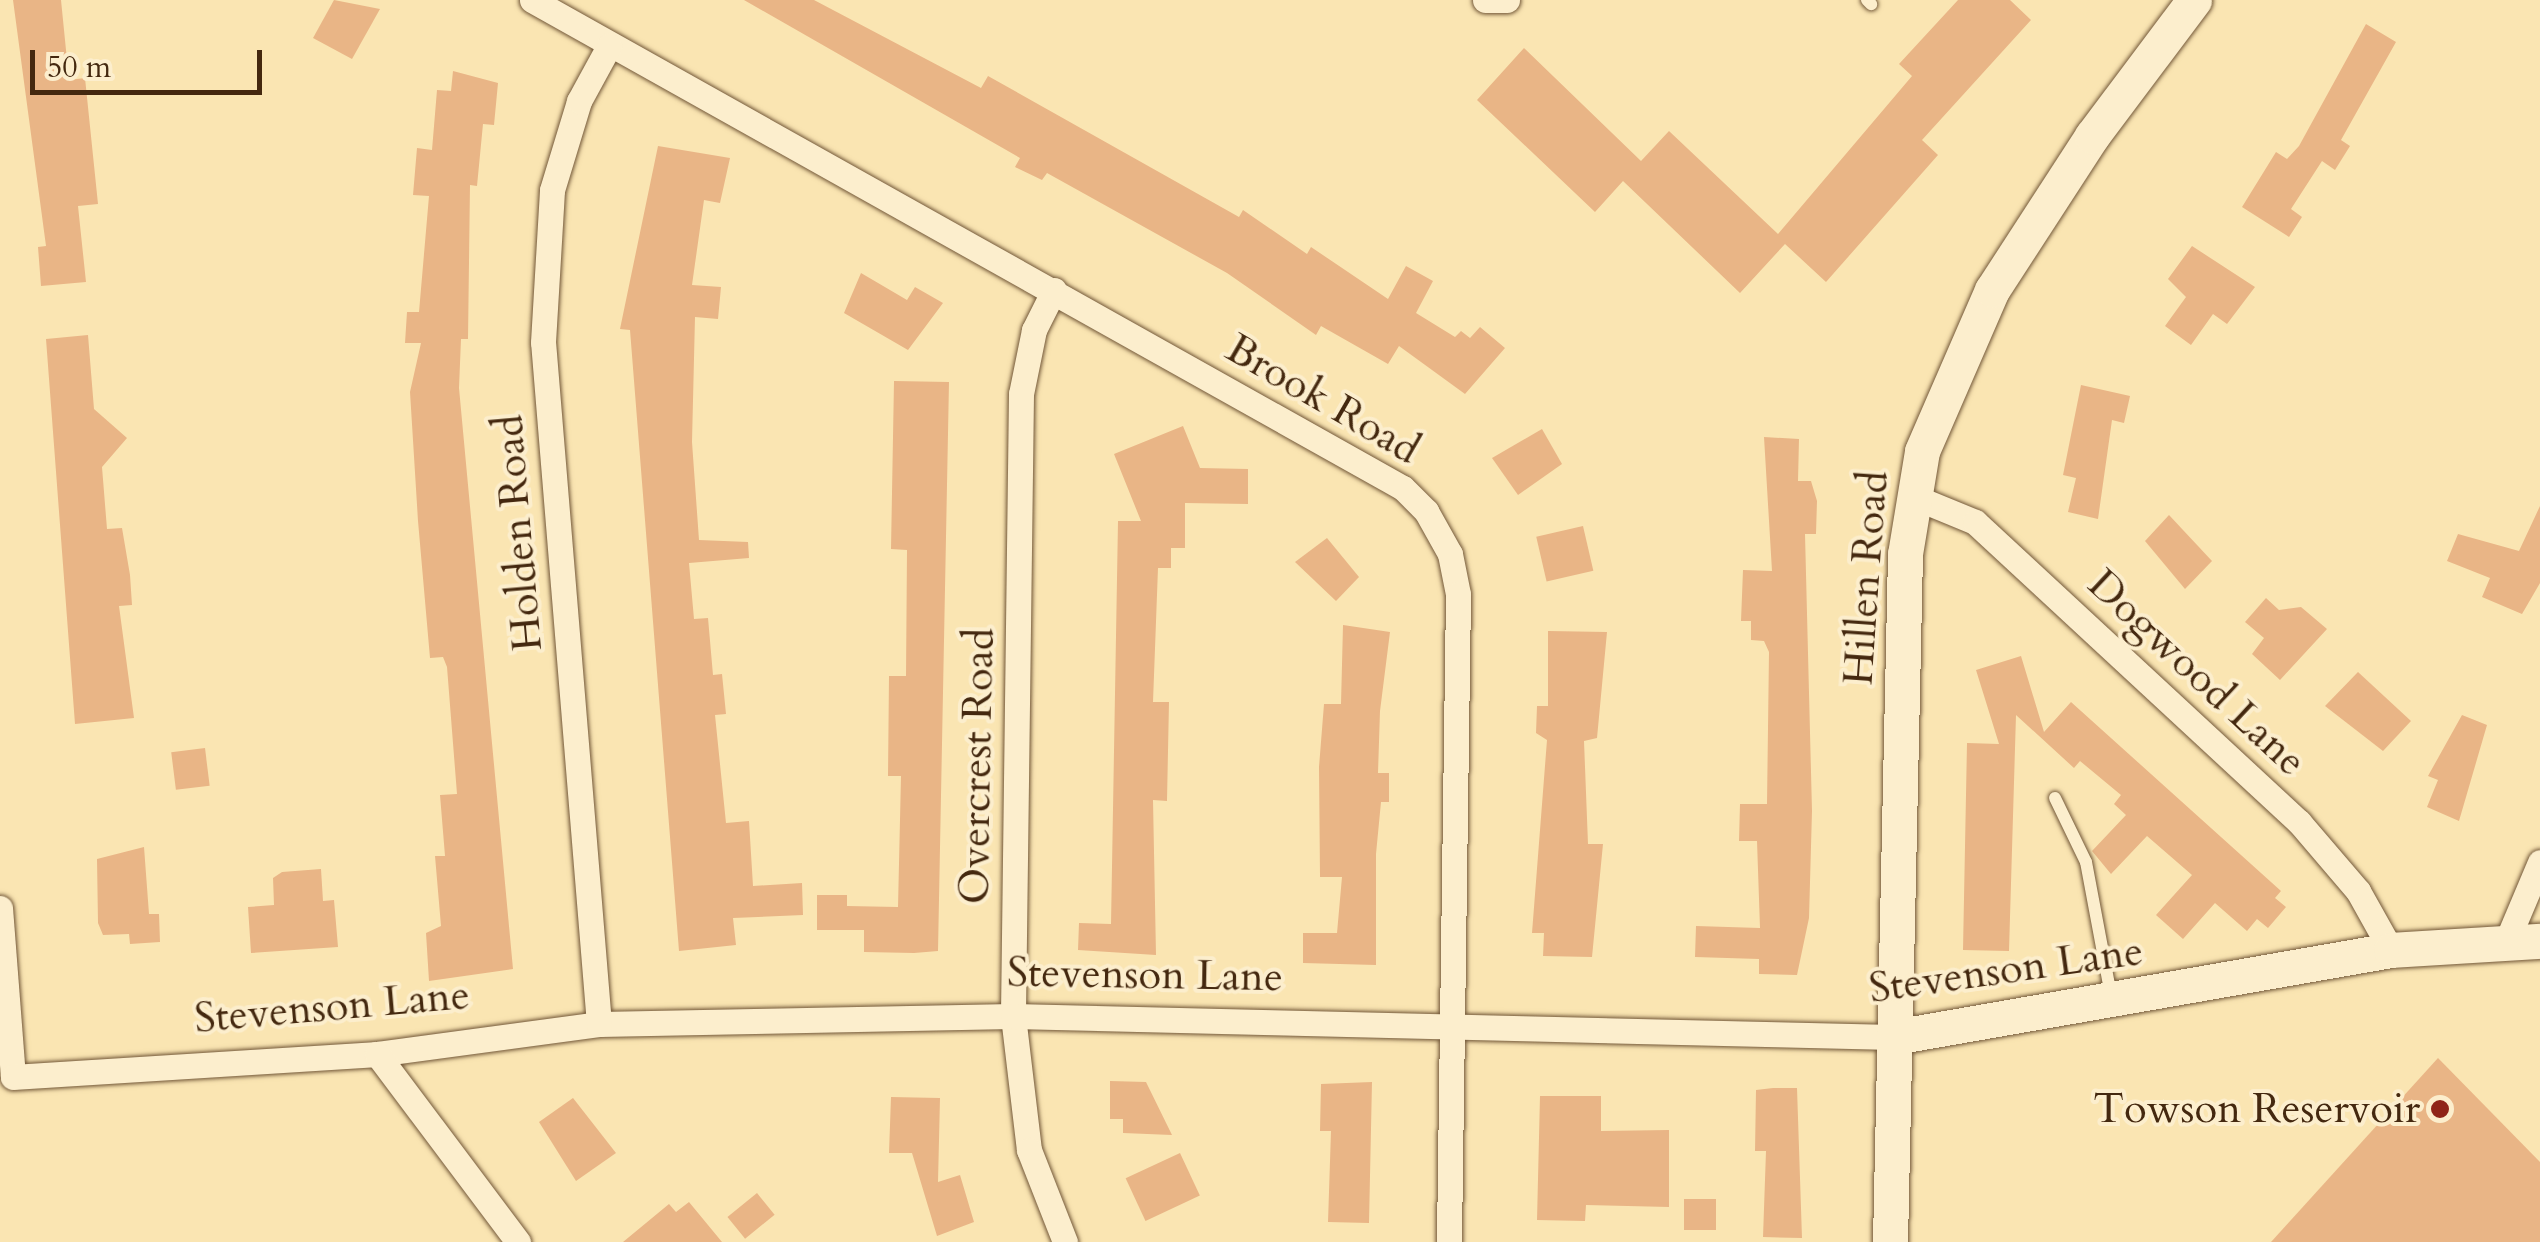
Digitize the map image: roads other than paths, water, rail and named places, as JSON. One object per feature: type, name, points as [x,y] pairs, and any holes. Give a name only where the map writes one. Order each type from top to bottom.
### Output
[{"type":"street","name":"Brook Road","points":[[532,0],[1403,488],[1444,542],[1458,594],[1449,1242]]},
{"type":"street","points":[[1484,0],[1508,0]]},
{"type":"street","name":"Hillen Road","points":[[1890,1242],[1912,496],[1940,396],[1992,290],[2092,136],[2194,0]]},
{"type":"street","name":"Holden Road","points":[[599,1024],[543,342],[552,190],[579,101],[609,46]]},
{"type":"street","name":"Overcrest Road","points":[[1054,290],[1034,330],[1021,394],[1014,1016],[1029,1150],[1065,1242]]},
{"type":"street","name":"Dogwood Lane","points":[[1912,496],[1976,522],[2299,822],[2358,891],[2391,950]]},
{"type":"street","points":[[2523,943],[2540,862]]},
{"type":"street","name":"Stevenson Lane","points":[[0,908],[13,1077],[377,1054],[599,1024],[1014,1016],[1894,1038],[2273,976],[2391,950],[2523,943]]},
{"type":"street","name":"Stevenson Lane","points":[[2273,976],[2338,978],[2466,960],[2523,943]]},
{"type":"street","points":[[377,1054],[518,1242]]},
{"type":"lane","points":[[2054,798],[2086,862],[2112,1003]]},
{"type":"place","name":"Towson Reservoir","points":[[2440,1109]]}]
